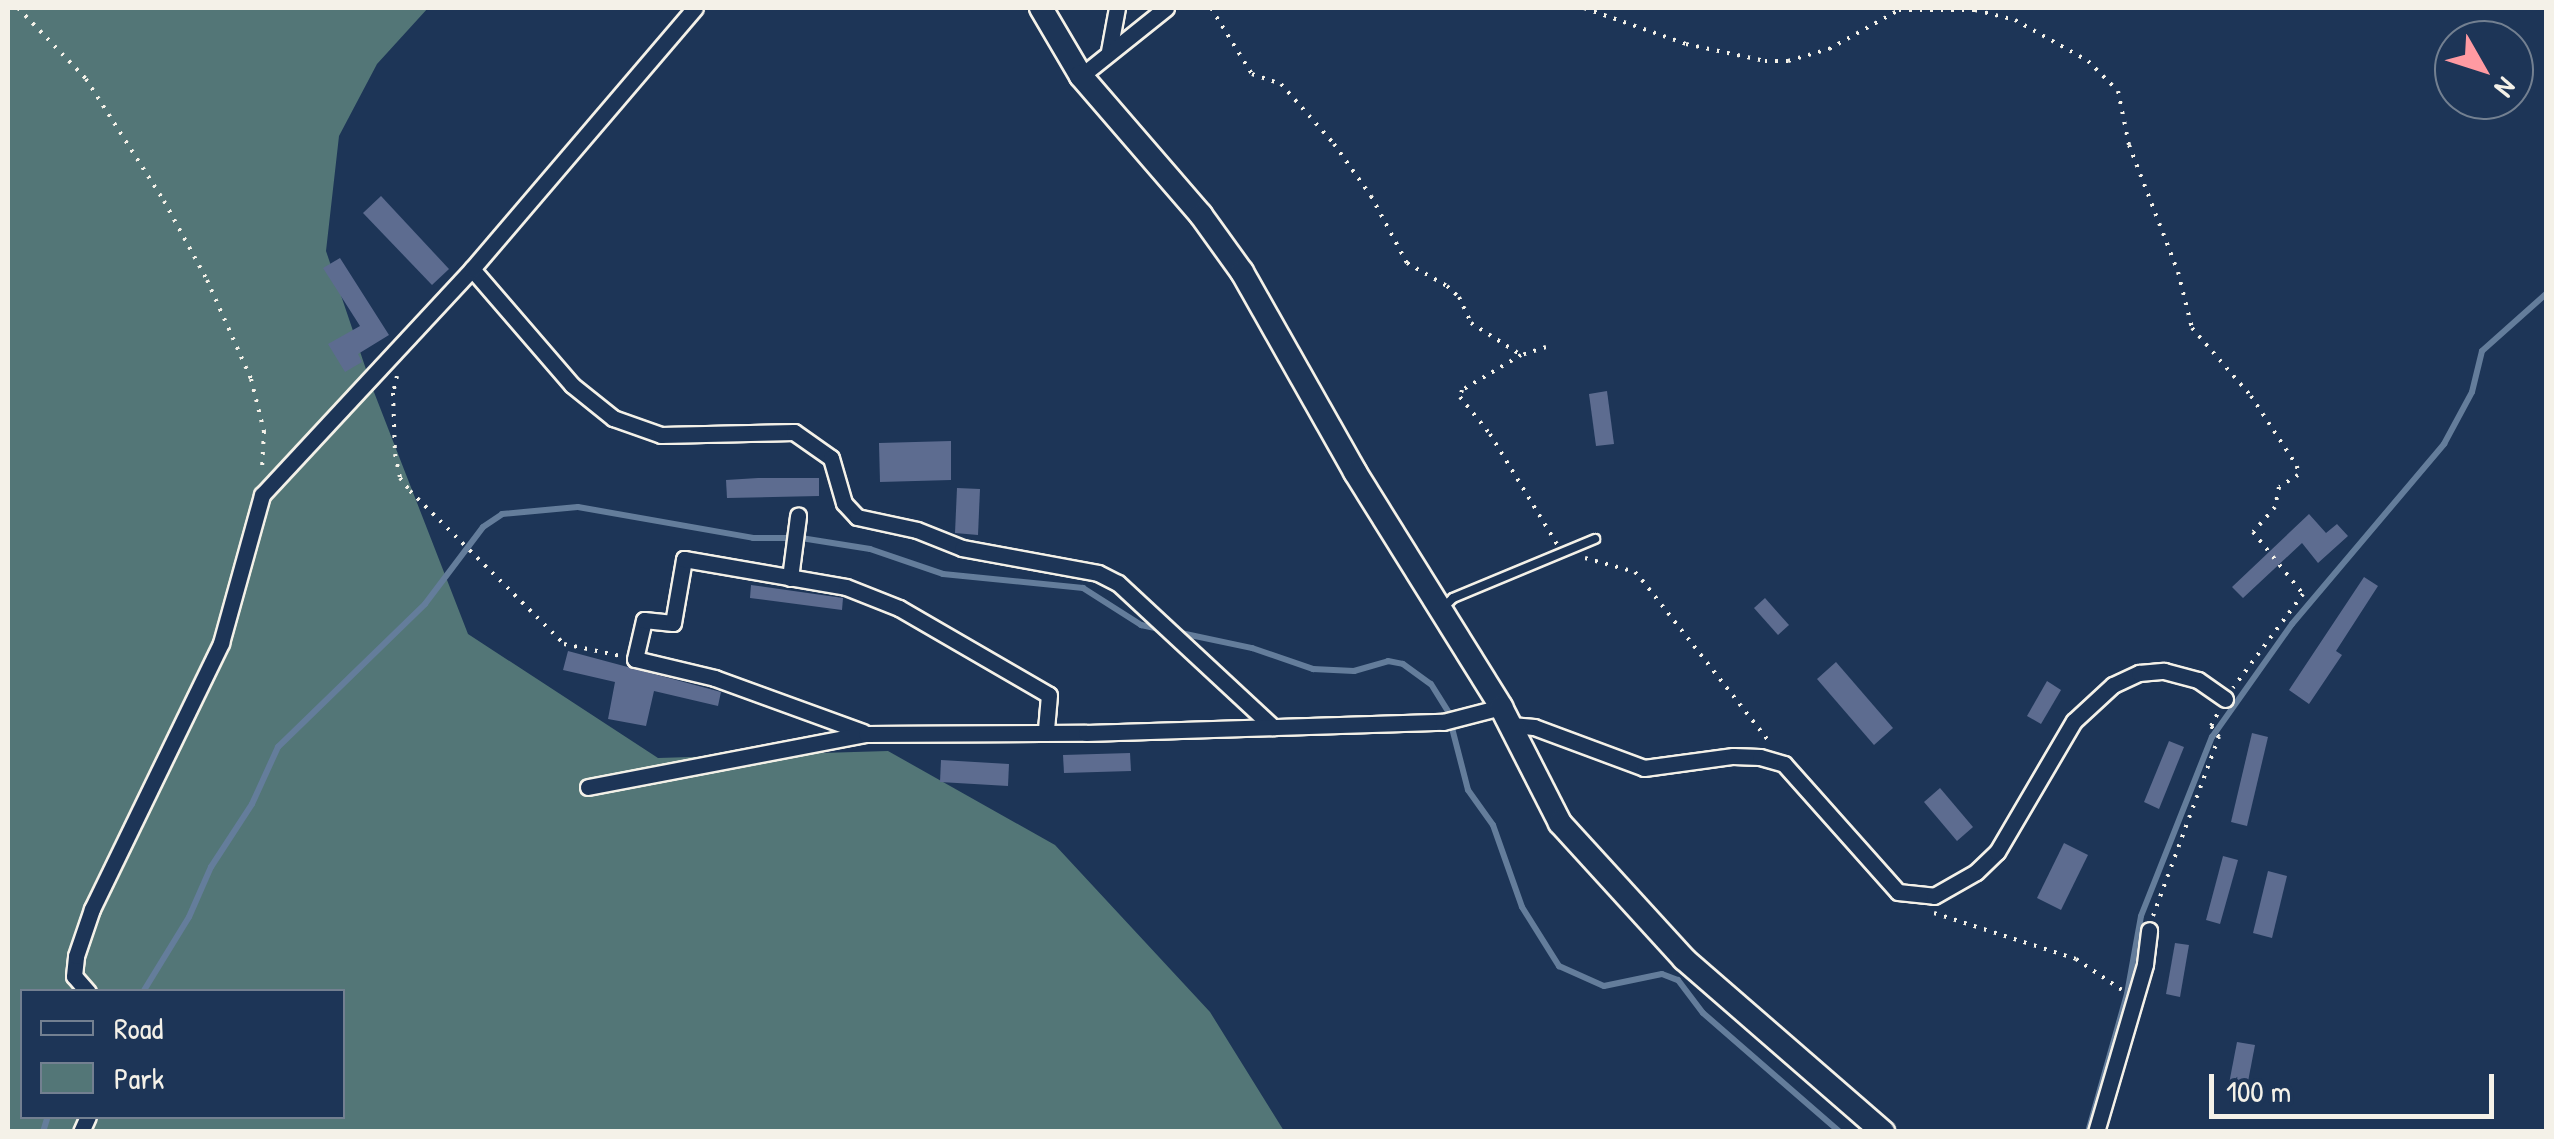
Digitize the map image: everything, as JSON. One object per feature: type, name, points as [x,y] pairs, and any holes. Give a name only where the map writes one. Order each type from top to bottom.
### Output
[{"type":"main road","points":[[1041,8],[1081,76],[1201,215],[1242,272],[1355,472],[1506,716],[1560,823],[1684,959],[1884,1132]]},
{"type":"street","points":[[85,989],[74,976],[76,956],[92,910],[221,642],[262,495],[472,269],[695,8]]},
{"type":"street","points":[[1110,51],[1117,8]]},
{"type":"street","points":[[1081,76],[1166,8]]},
{"type":"street","points":[[472,269],[572,385],[613,418],[660,436],[794,432],[831,458],[844,504],[857,517],[918,530],[962,548],[1098,573],[1130,594],[1273,727]]},
{"type":"street","points":[[790,578],[797,522]]},
{"type":"street","points":[[866,734],[715,678],[635,659],[644,620],[672,623],[684,560],[846,587],[899,608],[1049,695],[1046,734]]},
{"type":"street","points":[[588,786],[866,734],[1046,734],[1443,722],[1506,716],[1644,768],[1733,756],[1760,756],[1784,764],[1898,892],[1934,896],[1997,852],[2074,720],[2113,684],[2139,673],[2164,670],[2198,680],[2226,699]]},
{"type":"street","points":[[2096,1132],[2149,930]]},
{"type":"lane","points":[[1442,609],[1453,598],[1596,540]]},
{"type":"path","points":[[18,8],[86,78],[139,160],[207,280],[251,379],[264,431],[262,495]]},
{"type":"path","points":[[1211,8],[1252,74],[1281,84],[1334,144],[1378,206],[1408,263],[1447,286],[1458,296],[1471,323],[1520,355]]},
{"type":"path","points":[[1584,8],[1686,44],[1765,62],[1788,61],[1829,49],[1901,9],[1974,10],[2004,16],[2071,50],[2106,76],[2118,91],[2129,145],[2178,272],[2192,328],[2251,396],[2298,475],[2279,487],[2275,507],[2253,532],[2302,594],[2210,726],[2219,737],[2149,930]]},
{"type":"path","points":[[401,344],[393,418],[400,478],[564,644],[635,659]]},
{"type":"path","points":[[1546,346],[1520,355],[1462,390],[1460,397],[1490,434],[1563,554],[1634,572],[1753,716],[1784,764]]},
{"type":"path","points":[[1916,896],[1926,908],[1948,920],[2009,934],[2076,958],[2134,998]]},
{"type":"green space","points":[[8,8],[428,8],[377,64],[339,136],[326,251],[372,387],[468,634],[658,758],[888,751],[1055,845],[1210,1012],[1284,1131],[8,1131]]},
{"type":"building","points":[[381,196],[449,269],[432,285],[363,213]]},
{"type":"building","points":[[340,258],[389,335],[358,354],[362,362],[345,372],[328,344],[360,326],[323,268]]},
{"type":"building","points":[[1607,391],[1614,444],[1596,446],[1589,394]]},
{"type":"building","points":[[951,441],[951,480],[880,482],[879,443]]},
{"type":"building","points":[[819,478],[819,496],[727,498],[726,480]]},
{"type":"building","points":[[957,488],[980,489],[978,535],[955,533]]},
{"type":"building","points":[[2309,514],[2326,533],[2337,524],[2348,536],[2318,563],[2302,543],[2243,598],[2232,587]]},
{"type":"building","points":[[2364,577],[2378,586],[2336,651],[2342,655],[2309,704],[2289,690]]},
{"type":"building","points":[[751,585],[843,598],[842,610],[750,598]]},
{"type":"building","points":[[1765,598],[1789,625],[1778,635],[1754,608]]},
{"type":"building","points":[[568,651],[721,692],[718,706],[654,691],[646,726],[608,719],[615,682],[563,670]]},
{"type":"building","points":[[1836,662],[1893,728],[1874,745],[1817,679]]},
{"type":"building","points":[[2047,681],[2061,690],[2041,724],[2027,716]]},
{"type":"building","points":[[2252,733],[2268,737],[2247,826],[2231,822]]},
{"type":"building","points":[[2169,741],[2184,747],[2159,809],[2144,802]]},
{"type":"building","points":[[1130,753],[1131,771],[1064,773],[1063,755]]},
{"type":"building","points":[[941,760],[1009,764],[1008,786],[940,782]]},
{"type":"building","points":[[1940,788],[1973,827],[1957,841],[1924,802]]},
{"type":"building","points":[[2064,843],[2088,855],[2061,910],[2037,898]]},
{"type":"building","points":[[2223,856],[2238,860],[2220,924],[2206,920]]},
{"type":"building","points":[[2268,871],[2287,876],[2272,938],[2253,933]]},
{"type":"building","points":[[2175,943],[2189,945],[2180,997],[2166,994]]},
{"type":"building","points":[[2237,1042],[2255,1045],[2246,1092],[2228,1089]]},
{"type":"waterway","points":[[2088,1132],[2127,994],[2141,916],[2212,737],[2292,624],[2444,444],[2472,392],[2482,351],[2546,294]]},
{"type":"waterway","points":[[145,989],[189,917],[211,867],[252,804],[278,747],[425,604],[483,527],[502,514],[578,507],[753,538],[801,538],[870,549],[943,574],[1083,588],[1141,625],[1164,630]]},
{"type":"waterway","points":[[1176,632],[1252,648],[1313,669],[1354,671],[1388,661],[1403,664],[1431,684],[1449,713]]},
{"type":"waterway","points":[[1452,728],[1468,790],[1493,825],[1522,907],[1559,966],[1604,986],[1662,974],[1678,980],[1703,1013],[1840,1132]]},
{"type":"waterway","points":[[43,1132],[47,1119]]}]
